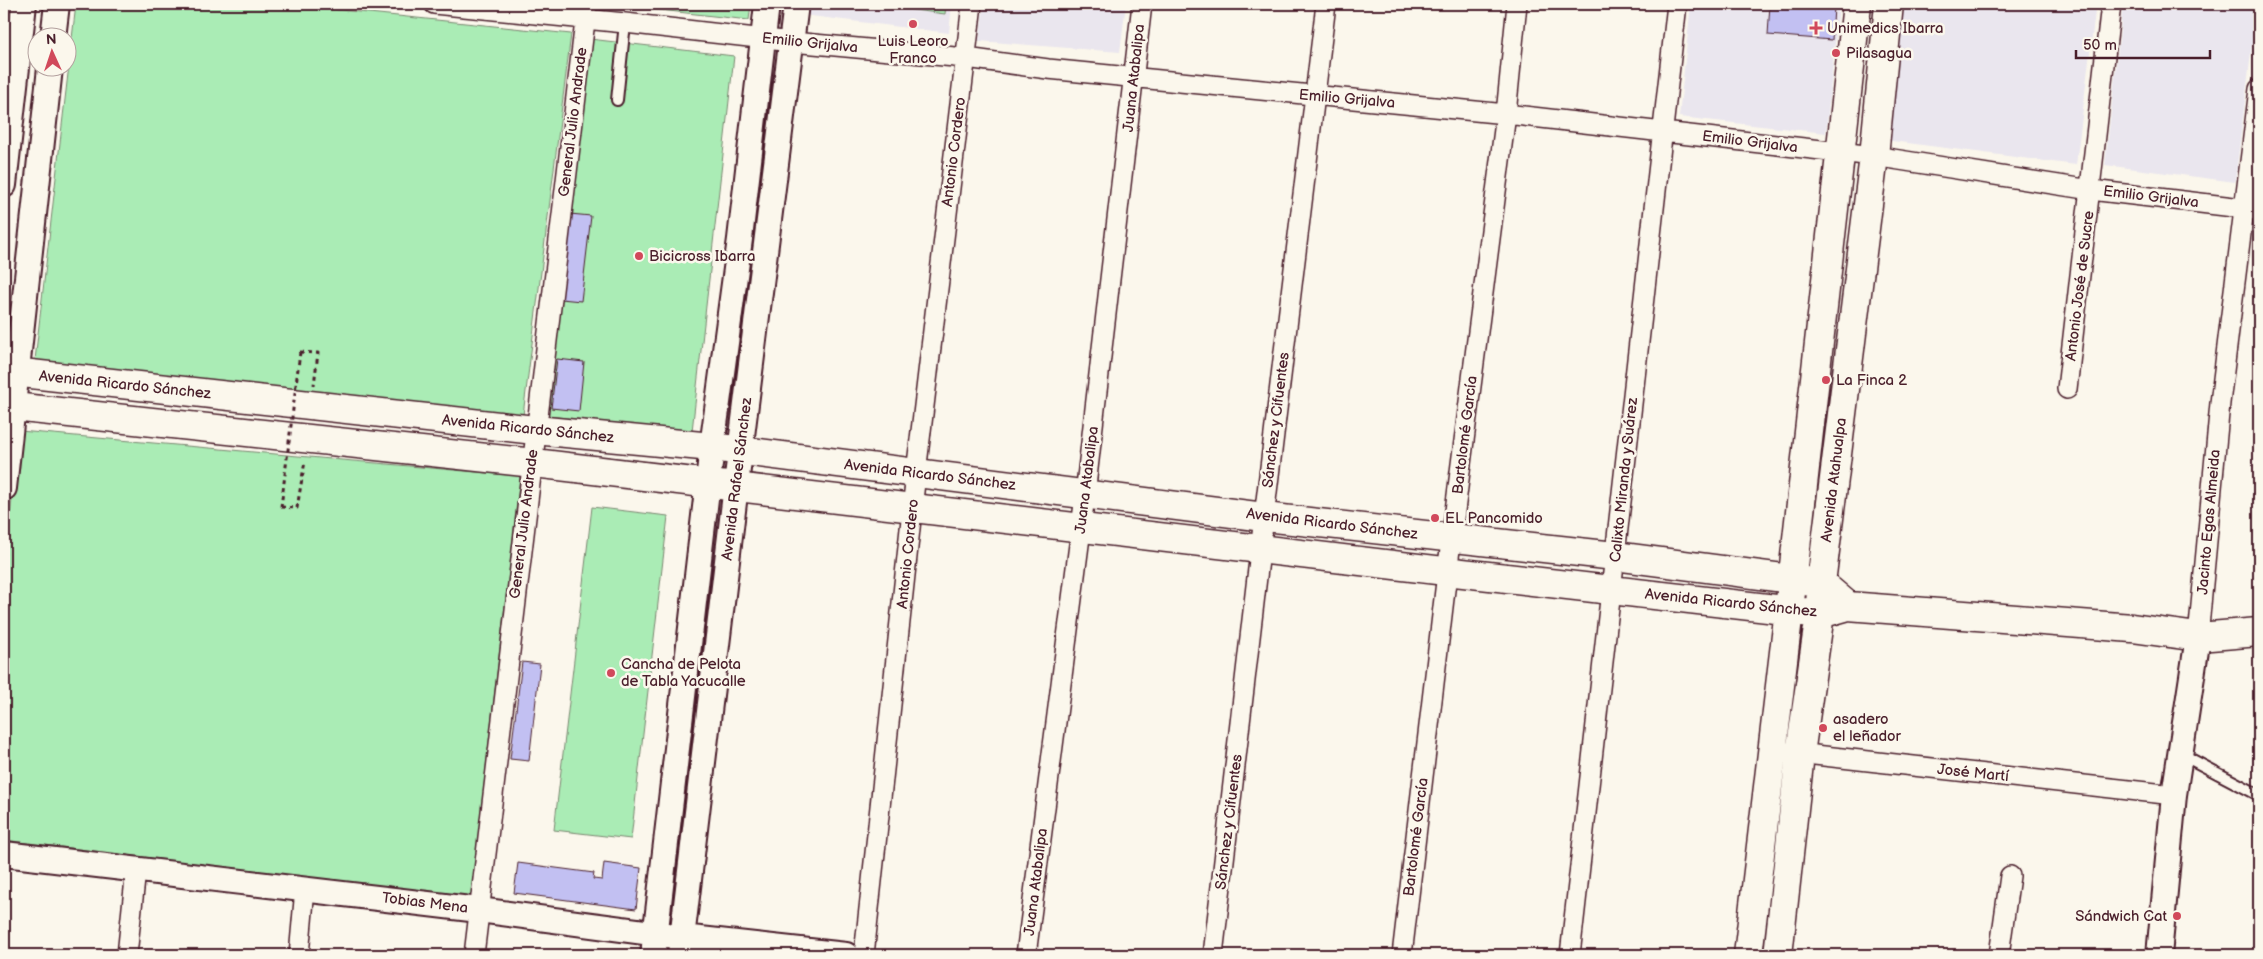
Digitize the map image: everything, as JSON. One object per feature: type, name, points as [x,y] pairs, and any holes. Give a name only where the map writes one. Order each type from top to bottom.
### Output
[{"type":"main road","name":"Avenida Atahualpa","points":[[1748,955],[1793,580],[1857,4]]},
{"type":"main road","name":"Avenida Atahualpa","points":[[1778,955],[1800,754],[1820,614],[1821,583],[1874,156],[1889,4]]},
{"type":"main road","name":"Avenida Ricardo Sánchez","points":[[11,372],[535,430],[712,447],[1085,495],[1615,556],[1821,583],[1848,606]]},
{"type":"main road","name":"Avenida Ricardo Sánchez","points":[[8,407],[531,463],[1081,529],[1262,548],[1447,572],[1820,614],[1848,606],[2132,628],[2198,637],[2259,632]]},
{"type":"street","points":[[4,185],[24,4]]},
{"type":"street","points":[[55,28],[57,4]]},
{"type":"street","name":"Emilio Grijalva","points":[[434,4],[586,11],[625,23],[763,39],[966,58],[1048,70],[1506,114],[1874,156],[2091,190],[2252,209]]},
{"type":"street","name":"Avenida Rafael Sánchez","points":[[655,944],[712,447],[740,239],[767,4]]},
{"type":"street","name":"Avenida Rafael Sánchez","points":[[681,946],[796,4]]},
{"type":"street","name":"Antonio Cordero","points":[[864,955],[912,508],[972,4]]},
{"type":"street","name":"Juana Atabalipa","points":[[1026,955],[1081,529],[1142,4]]},
{"type":"street","name":"Sánchez y Cifuentes","points":[[1213,955],[1326,4]]},
{"type":"street","name":"Bartolomé García","points":[[1402,955],[1447,572],[1506,114],[1517,4]]},
{"type":"street","name":"Calixto Miranda y Suárez","points":[[1570,955],[1677,4]]},
{"type":"street","name":"Antonio José de Sucre","points":[[2067,389],[2111,4]]},
{"type":"street","name":"General Julio Andrade","points":[[474,955],[586,11]]},
{"type":"street","points":[[4,488],[11,372],[49,78]]},
{"type":"street","name":"Jacinto Egas Almeida","points":[[2159,955],[2174,795],[2198,637],[2220,403],[2252,209],[2259,89]]},
{"type":"street","name":"José Martí","points":[[1772,749],[1800,754],[2174,795]]},
{"type":"street","name":"Tobias Mena","points":[[4,854],[479,910],[655,944],[846,955]]},
{"type":"street","points":[[127,955],[136,870]]},
{"type":"street","points":[[1999,955],[2010,876]]},
{"type":"street","points":[[299,955],[305,889]]},
{"type":"lane","points":[[617,100],[625,23]]},
{"type":"lane","points":[[2181,754],[2259,795]]},
{"type":"path","points":[[309,439],[297,508],[281,507],[300,352],[318,353],[311,405]]},
{"type":"shaded area","name":"Luis Leoro Franco","points":[[805,4],[952,4],[949,33],[803,15]]},
{"type":"shaded area","points":[[984,4],[1126,4],[1120,52],[979,41]]},
{"type":"shaded area","points":[[1691,4],[1839,4],[1826,133],[1679,117]]},
{"type":"shaded area","points":[[1899,4],[2096,4],[2076,165],[1884,140]]},
{"type":"shaded area","points":[[2123,4],[2257,4],[2235,182],[2105,165]]},
{"type":"green space","points":[[76,4],[282,4],[571,34],[523,415],[35,360],[67,78],[78,78],[78,28],[73,28]]},
{"type":"green space","points":[[606,4],[751,4],[749,20]]},
{"type":"green space","points":[[867,4],[946,4],[945,14]]},
{"type":"green space","name":"Bicicross Ibarra","points":[[590,39],[734,56],[692,431],[548,416]]},
{"type":"green space","points":[[20,431],[520,476],[471,897],[4,840],[4,568]]},
{"type":"green space","name":"Cancha de Pelota de Tabla Yacucalle","points":[[592,507],[668,516],[631,839],[554,830]]},
{"type":"building","points":[[1770,4],[1834,7],[1832,40],[1768,35]]},
{"type":"building","points":[[570,214],[591,216],[581,301],[561,299]]},
{"type":"building","points":[[557,359],[584,362],[579,411],[551,408]]},
{"type":"building","points":[[522,662],[540,664],[529,761],[510,759]]},
{"type":"building","points":[[518,863],[594,873],[593,879],[602,880],[604,863],[641,868],[636,909],[514,893]]},
{"type":"place","name":"Luis Leoro Franco","points":[[913,24]]},
{"type":"place","name":"Unimedics Ibarra","points":[[1816,28]]},
{"type":"place","name":"Pilasagua","points":[[1836,53]]},
{"type":"place","name":"Bicicross Ibarra","points":[[639,256]]},
{"type":"place","name":"La Finca 2","points":[[1826,380]]},
{"type":"place","name":"EL Pancomido","points":[[1435,518]]},
{"type":"place","name":"Cancha de Pelota de Tabla Yacucalle","points":[[611,673]]},
{"type":"place","name":"asadero el leñador","points":[[1823,728]]},
{"type":"place","name":"Sándwich Cat","points":[[2177,916]]}]
